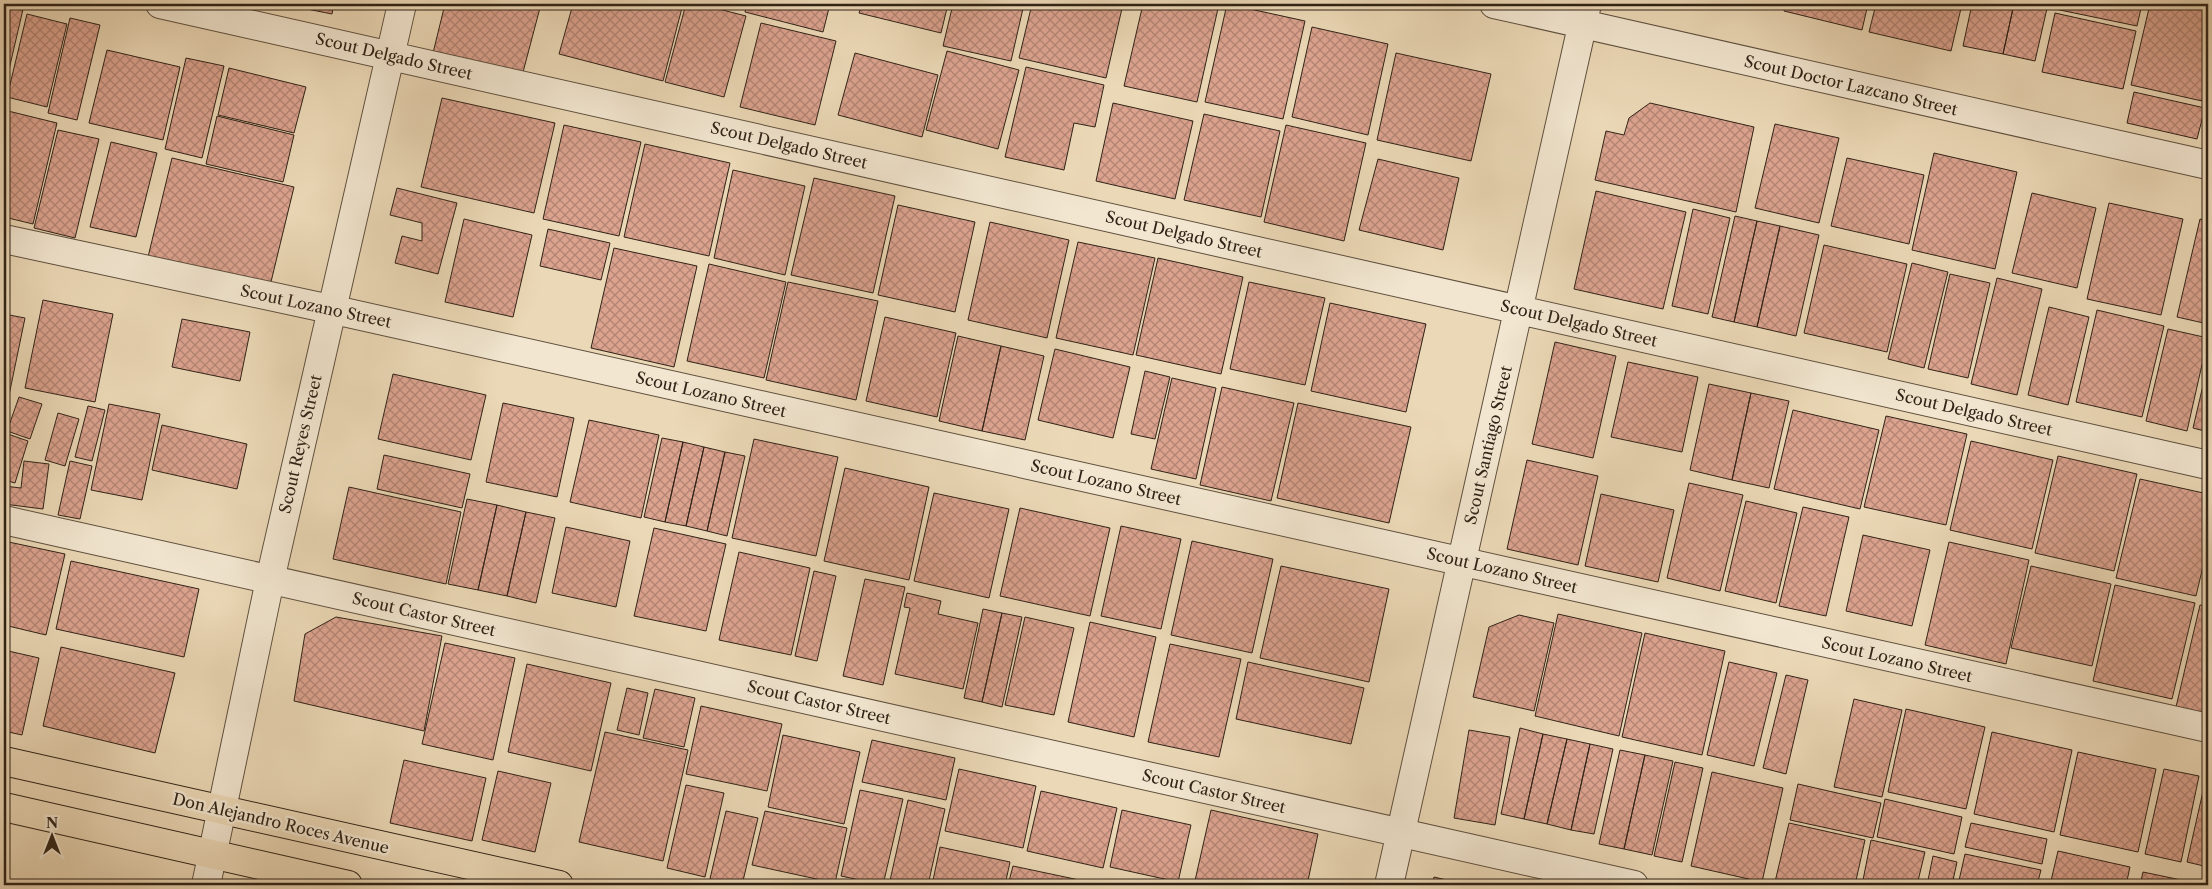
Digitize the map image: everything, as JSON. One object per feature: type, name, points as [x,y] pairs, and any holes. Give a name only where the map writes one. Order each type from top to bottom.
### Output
[{"type":"main road","name":"Don Alejandro Roces Avenue","points":[[4,761],[559,885]]},
{"type":"main road","points":[[4,807],[348,885]]},
{"type":"street","name":"Scout Delgado Street","points":[[160,4],[2208,465]]},
{"type":"street","name":"Scout Reyes Street","points":[[206,885],[270,580],[330,309],[402,4]]},
{"type":"street","name":"Scout Doctor Lazcano Street","points":[[1494,4],[1584,14],[2208,165]]},
{"type":"street","name":"Scout Santiago Street","points":[[1389,885],[1584,14]]},
{"type":"street","name":"Scout Lozano Street","points":[[4,239],[330,309],[2208,728]]},
{"type":"street","name":"Scout Castor Street","points":[[4,520],[1634,885]]},
{"type":"building","points":[[4,4],[24,5],[4,91]]},
{"type":"building","points":[[282,4],[334,4],[332,14]]},
{"type":"building","points":[[445,4],[541,4],[522,76],[433,53]]},
{"type":"building","points":[[573,4],[683,4],[663,81],[559,54]]},
{"type":"building","points":[[686,4],[699,4],[746,16],[724,97],[665,82]]},
{"type":"building","points":[[747,4],[830,4],[823,32],[745,12]]},
{"type":"building","points":[[862,4],[948,4],[941,33],[859,13]]},
{"type":"building","points":[[953,4],[1024,4],[1011,61],[943,46]]},
{"type":"building","points":[[1032,4],[1123,4],[1106,78],[1019,58]]},
{"type":"building","points":[[1143,4],[1219,4],[1197,102],[1124,86]]},
{"type":"building","points":[[1227,4],[1305,21],[1283,119],[1205,102]]},
{"type":"building","points":[[1755,4],[1781,4],[1780,9]]},
{"type":"building","points":[[1786,4],[1868,4],[1862,30],[1784,11]]},
{"type":"building","points":[[1876,4],[1962,4],[1951,51],[1869,32]]},
{"type":"building","points":[[1972,4],[2014,4],[2003,54],[1963,46]]},
{"type":"building","points":[[2014,4],[2048,4],[2035,61],[2003,54]]},
{"type":"building","points":[[2056,4],[2142,4],[2137,26],[2055,9]]},
{"type":"building","points":[[2150,4],[2208,4],[2208,74],[2202,101],[2131,85]]},
{"type":"building","points":[[2055,13],[2136,31],[2123,89],[2042,72]]},
{"type":"building","points":[[27,14],[67,24],[47,107],[7,97]]},
{"type":"building","points":[[70,18],[100,25],[77,120],[48,113]]},
{"type":"building","points":[[761,23],[836,41],[815,125],[740,107]]},
{"type":"building","points":[[1312,27],[1388,44],[1368,135],[1292,117]]},
{"type":"building","points":[[107,50],[180,67],[163,140],[89,123]]},
{"type":"building","points":[[947,51],[1019,70],[998,149],[926,130]]},
{"type":"building","points":[[855,53],[938,75],[922,137],[838,115]]},
{"type":"building","points":[[1396,53],[1491,74],[1471,161],[1377,140]]},
{"type":"building","points":[[186,58],[224,66],[202,158],[165,149]]},
{"type":"building","points":[[1026,67],[1104,85],[1095,127],[1074,123],[1064,170],[1005,157]]},
{"type":"building","points":[[229,68],[306,87],[294,133],[218,115]]},
{"type":"building","points":[[2134,92],[2205,108],[2197,139],[2127,123]]},
{"type":"building","points":[[442,98],[555,123],[534,213],[421,187]]},
{"type":"building","points":[[1113,103],[1193,121],[1175,199],[1096,181]]},
{"type":"building","points":[[1650,103],[1754,127],[1736,212],[1595,180],[1606,131],[1624,135],[1629,118]]},
{"type":"building","points":[[4,110],[57,123],[33,224],[4,217]]},
{"type":"building","points":[[1204,114],[1280,131],[1261,217],[1184,200]]},
{"type":"building","points":[[217,116],[294,135],[283,182],[206,164]]},
{"type":"building","points":[[1775,124],[1839,138],[1819,223],[1755,208]]},
{"type":"building","points":[[564,125],[641,142],[619,236],[543,219]]},
{"type":"building","points":[[1286,125],[1366,143],[1344,241],[1264,222]]},
{"type":"building","points":[[58,130],[99,139],[75,238],[34,228]]},
{"type":"building","points":[[111,142],[157,153],[136,237],[90,227]]},
{"type":"building","points":[[645,144],[730,163],[709,256],[624,237]]},
{"type":"building","points":[[1934,153],[2017,172],[1995,269],[1912,250]]},
{"type":"building","points":[[172,158],[294,187],[270,286],[148,257]]},
{"type":"building","points":[[1847,158],[1924,175],[1909,244],[1831,226]]},
{"type":"building","points":[[1378,159],[1459,178],[1443,250],[1359,230]]},
{"type":"building","points":[[733,170],[805,186],[785,275],[714,258]]},
{"type":"building","points":[[814,178],[895,196],[873,293],[791,275]]},
{"type":"building","points":[[397,188],[457,203],[438,274],[395,263],[402,236],[422,241],[422,223],[390,215]]},
{"type":"building","points":[[1596,191],[1686,212],[1663,309],[1574,289]]},
{"type":"building","points":[[2032,193],[2096,208],[2077,288],[2012,273]]},
{"type":"building","points":[[2109,203],[2183,219],[2161,315],[2087,299]]},
{"type":"building","points":[[898,205],[975,222],[955,312],[878,295]]},
{"type":"building","points":[[1693,209],[1730,218],[1708,314],[1672,306]]},
{"type":"building","points":[[1735,216],[1757,221],[1734,322],[1712,317]]},
{"type":"building","points":[[464,219],[532,235],[513,317],[445,302]]},
{"type":"building","points":[[2200,219],[2208,221],[2208,324],[2177,317]]},
{"type":"building","points":[[1757,221],[1780,226],[1757,327],[1734,322]]},
{"type":"building","points":[[990,222],[1069,240],[1047,338],[968,320]]},
{"type":"building","points":[[1780,226],[1819,235],[1796,336],[1757,327]]},
{"type":"building","points":[[548,229],[610,243],[601,280],[540,266]]},
{"type":"building","points":[[1078,242],[1155,258],[1133,355],[1056,338]]},
{"type":"building","points":[[1824,245],[1907,264],[1887,352],[1804,333]]},
{"type":"building","points":[[614,248],[697,266],[674,367],[591,348]]},
{"type":"building","points":[[1158,258],[1243,277],[1221,374],[1136,355]]},
{"type":"building","points":[[1912,263],[1948,272],[1924,368],[1888,359]]},
{"type":"building","points":[[709,264],[786,282],[764,378],[687,361]]},
{"type":"building","points":[[1950,274],[1990,283],[1968,378],[1928,369]]},
{"type":"building","points":[[1997,278],[2042,289],[2017,395],[1971,384]]},
{"type":"building","points":[[788,282],[878,301],[856,400],[766,380]]},
{"type":"building","points":[[1249,282],[1325,298],[1305,385],[1230,369]]},
{"type":"building","points":[[43,300],[113,314],[95,402],[25,388]]},
{"type":"building","points":[[1330,303],[1426,324],[1406,412],[1311,391]]},
{"type":"building","points":[[2049,307],[2089,317],[2068,405],[2028,395]]},
{"type":"building","points":[[2097,310],[2164,326],[2142,417],[2076,402]]},
{"type":"building","points":[[4,314],[25,318],[7,405],[4,404]]},
{"type":"building","points":[[885,317],[956,333],[937,417],[866,401]]},
{"type":"building","points":[[182,319],[250,332],[240,381],[172,367]]},
{"type":"building","points":[[2168,329],[2208,338],[2187,431],[2146,421]]},
{"type":"building","points":[[958,336],[1001,346],[982,431],[939,421]]},
{"type":"building","points":[[1555,342],[1616,356],[1593,458],[1532,444]]},
{"type":"building","points":[[1001,346],[1044,356],[1025,440],[982,431]]},
{"type":"building","points":[[1055,349],[1130,367],[1113,438],[1038,420]]},
{"type":"building","points":[[1628,362],[1698,377],[1682,452],[1611,437]]},
{"type":"building","points":[[2208,364],[2208,432],[2193,428]]},
{"type":"building","points":[[1145,371],[1170,377],[1155,439],[1131,434]]},
{"type":"building","points":[[393,374],[486,395],[471,460],[378,439]]},
{"type":"building","points":[[1172,378],[1216,388],[1196,479],[1151,469]]},
{"type":"building","points":[[1709,384],[1751,393],[1732,480],[1690,470]]},
{"type":"building","points":[[1222,387],[1294,403],[1271,501],[1200,485]]},
{"type":"building","points":[[1751,393],[1789,401],[1769,488],[1732,480]]},
{"type":"building","points":[[19,397],[42,404],[30,439],[7,431]]},
{"type":"building","points":[[503,403],[574,418],[557,497],[486,482]]},
{"type":"building","points":[[1298,403],[1411,427],[1389,523],[1277,498]]},
{"type":"building","points":[[109,404],[160,414],[142,500],[91,490]]},
{"type":"building","points":[[88,406],[105,410],[92,461],[75,457]]},
{"type":"building","points":[[1793,410],[1879,430],[1860,509],[1774,489]]},
{"type":"building","points":[[58,413],[79,419],[65,466],[45,460]]},
{"type":"building","points":[[1886,416],[1967,434],[1946,525],[1864,507]]},
{"type":"building","points":[[589,420],[659,435],[641,518],[570,502]]},
{"type":"building","points":[[162,425],[247,444],[237,489],[152,470]]},
{"type":"building","points":[[5,433],[28,441],[15,483],[4,480]]},
{"type":"building","points":[[662,438],[683,442],[665,522],[644,517]]},
{"type":"building","points":[[754,439],[838,457],[816,556],[732,538]]},
{"type":"building","points":[[1971,441],[2053,460],[2032,549],[1950,530]]},
{"type":"building","points":[[683,442],[704,447],[686,526],[665,522]]},
{"type":"building","points":[[704,447],[725,452],[707,531],[686,526]]},
{"type":"building","points":[[725,452],[745,456],[727,536],[707,531]]},
{"type":"building","points":[[384,455],[470,474],[462,508],[377,489]]},
{"type":"building","points":[[2058,456],[2137,474],[2114,571],[2035,553]]},
{"type":"building","points":[[1527,460],[1598,476],[1578,565],[1507,549]]},
{"type":"building","points":[[24,461],[49,464],[43,509],[4,504],[4,486],[21,488]]},
{"type":"building","points":[[70,461],[92,466],[80,519],[58,515]]},
{"type":"building","points":[[845,468],[929,487],[909,580],[824,561]]},
{"type":"building","points":[[2140,479],[2208,494],[2208,545],[2196,596],[2116,578]]},
{"type":"building","points":[[1689,483],[1743,495],[1720,591],[1667,578]]},
{"type":"building","points":[[349,487],[461,512],[446,584],[333,559]]},
{"type":"building","points":[[934,493],[1009,509],[989,598],[914,581]]},
{"type":"building","points":[[1601,494],[1674,510],[1658,582],[1585,566]]},
{"type":"building","points":[[467,499],[497,505],[478,590],[448,584]]},
{"type":"building","points":[[1746,501],[1797,513],[1776,603],[1725,591]]},
{"type":"building","points":[[497,505],[526,512],[507,596],[478,590]]},
{"type":"building","points":[[1803,507],[1849,517],[1826,616],[1779,606]]},
{"type":"building","points":[[1020,508],[1110,528],[1090,616],[1000,596]]},
{"type":"building","points":[[526,512],[555,518],[536,603],[507,596]]},
{"type":"building","points":[[1121,526],[1181,539],[1161,629],[1101,616]]},
{"type":"building","points":[[566,527],[630,541],[616,607],[552,593]]},
{"type":"building","points":[[654,528],[726,544],[706,631],[634,616]]},
{"type":"building","points":[[1863,535],[1930,550],[1912,626],[1846,611]]},
{"type":"building","points":[[4,541],[65,554],[46,635],[4,625]]},
{"type":"building","points":[[1192,541],[1273,559],[1252,653],[1171,635]]},
{"type":"building","points":[[1949,542],[2029,560],[2006,664],[1925,645]]},
{"type":"building","points":[[739,552],[810,568],[791,655],[719,640]]},
{"type":"building","points":[[71,561],[199,589],[184,657],[56,629]]},
{"type":"building","points":[[1281,566],[1389,589],[1369,682],[1260,658]]},
{"type":"building","points":[[2031,566],[2111,584],[2092,666],[2011,648]]},
{"type":"building","points":[[814,571],[836,576],[817,661],[795,656]]},
{"type":"building","points":[[2208,571],[2208,596],[2203,595]]},
{"type":"building","points":[[865,579],[905,587],[883,685],[843,676]]},
{"type":"building","points":[[2115,585],[2195,603],[2172,699],[2093,681]]},
{"type":"building","points":[[907,593],[941,601],[938,614],[978,623],[963,689],[895,674],[910,608],[904,607]]},
{"type":"building","points":[[2200,605],[2208,606],[2208,714],[2176,707]]},
{"type":"building","points":[[983,609],[1002,613],[982,702],[964,698]]},
{"type":"building","points":[[1002,613],[1022,617],[1002,707],[982,702]]},
{"type":"building","points":[[1558,614],[1642,633],[1619,736],[1535,716]]},
{"type":"building","points":[[1519,615],[1554,623],[1534,711],[1473,697],[1489,627]]},
{"type":"building","points":[[336,617],[442,636],[424,731],[294,701],[305,634]]},
{"type":"building","points":[[1025,617],[1074,628],[1054,715],[1005,705]]},
{"type":"building","points":[[1090,622],[1156,637],[1134,737],[1068,722]]},
{"type":"building","points":[[1645,633],[1725,651],[1702,755],[1622,737]]},
{"type":"building","points":[[445,643],[515,658],[493,760],[422,744]]},
{"type":"building","points":[[1170,644],[1241,659],[1219,757],[1148,742]]},
{"type":"building","points":[[61,647],[175,673],[155,753],[43,726]]},
{"type":"building","points":[[4,650],[39,658],[22,735],[4,731]]},
{"type":"building","points":[[1248,662],[1364,688],[1351,744],[1236,719]]},
{"type":"building","points":[[1729,662],[1777,673],[1754,766],[1707,755]]},
{"type":"building","points":[[527,664],[611,683],[591,771],[508,752]]},
{"type":"building","points":[[1786,675],[1808,680],[1786,774],[1763,768]]},
{"type":"building","points":[[627,688],[648,693],[639,735],[617,730]]},
{"type":"building","points":[[655,689],[695,698],[684,747],[643,738]]},
{"type":"building","points":[[1854,699],[1902,710],[1882,797],[1834,787]]},
{"type":"building","points":[[701,706],[782,724],[767,791],[686,774]]},
{"type":"building","points":[[1906,709],[1985,727],[1966,809],[1888,792]]},
{"type":"building","points":[[1520,728],[1543,734],[1524,819],[1501,814]]},
{"type":"building","points":[[1469,730],[1510,737],[1495,825],[1454,818]]},
{"type":"building","points":[[605,732],[688,750],[663,861],[579,842]]},
{"type":"building","points":[[1992,732],[2072,750],[2054,832],[1974,814]]},
{"type":"building","points":[[1543,734],[1567,739],[1547,824],[1524,819]]},
{"type":"building","points":[[783,735],[860,752],[844,824],[768,807]]},
{"type":"building","points":[[1567,739],[1590,744],[1571,830],[1547,824]]},
{"type":"building","points":[[872,740],[955,758],[946,800],[862,782]]},
{"type":"building","points":[[1590,744],[1613,749],[1594,834],[1571,830]]},
{"type":"building","points":[[1620,750],[1645,755],[1624,849],[1599,844]]},
{"type":"building","points":[[2078,752],[2156,769],[2138,852],[2060,835]]},
{"type":"building","points":[[1645,755],[1673,761],[1652,855],[1624,849]]},
{"type":"building","points":[[404,760],[486,778],[472,841],[390,823]]},
{"type":"building","points":[[1675,762],[1703,768],[1682,862],[1654,856]]},
{"type":"building","points":[[959,769],[1036,786],[1023,848],[945,831]]},
{"type":"building","points":[[2164,769],[2199,776],[2181,862],[2145,854]]},
{"type":"building","points":[[498,771],[551,783],[535,852],[482,840]]},
{"type":"building","points":[[1712,772],[1783,788],[1762,882],[1691,866]]},
{"type":"building","points":[[2206,778],[2208,778],[2208,867],[2187,862]]},
{"type":"building","points":[[1798,784],[1881,803],[1873,838],[1790,820]]},
{"type":"building","points":[[686,785],[724,793],[705,877],[667,868]]},
{"type":"building","points":[[860,790],[903,799],[883,885],[841,876]]},
{"type":"building","points":[[1041,791],[1117,808],[1103,868],[1027,851]]},
{"type":"building","points":[[1885,799],[1962,817],[1954,854],[1877,837]]},
{"type":"building","points":[[908,800],[945,809],[928,885],[889,885]]},
{"type":"building","points":[[1122,810],[1191,825],[1178,882],[1110,867]]},
{"type":"building","points":[[1211,810],[1318,834],[1307,885],[1194,885]]},
{"type":"building","points":[[726,811],[758,818],[742,885],[709,883]]},
{"type":"building","points":[[765,811],[847,828],[835,883],[752,865]]},
{"type":"building","points":[[1789,823],[1865,840],[1855,885],[1791,885],[1775,882]]},
{"type":"building","points":[[1971,823],[2047,839],[2042,864],[1965,847]]},
{"type":"building","points":[[1871,840],[1925,852],[1917,885],[1862,885]]},
{"type":"building","points":[[940,847],[1010,862],[1005,885],[932,885]]},
{"type":"building","points":[[2058,851],[2130,867],[2126,885],[2050,885]]},
{"type":"building","points":[[1965,854],[2041,870],[2037,885],[1958,885]]},
{"type":"building","points":[[1933,856],[1957,862],[1952,885],[1927,885]]},
{"type":"building","points":[[1013,866],[1084,881],[1083,885],[1008,885]]},
{"type":"building","points":[[2143,872],[2205,885],[2140,885]]},
{"type":"building","points":[[1434,877],[1468,885],[1432,885]]},
{"type":"building","points":[[1486,881],[1508,885],[1485,885]]}]
